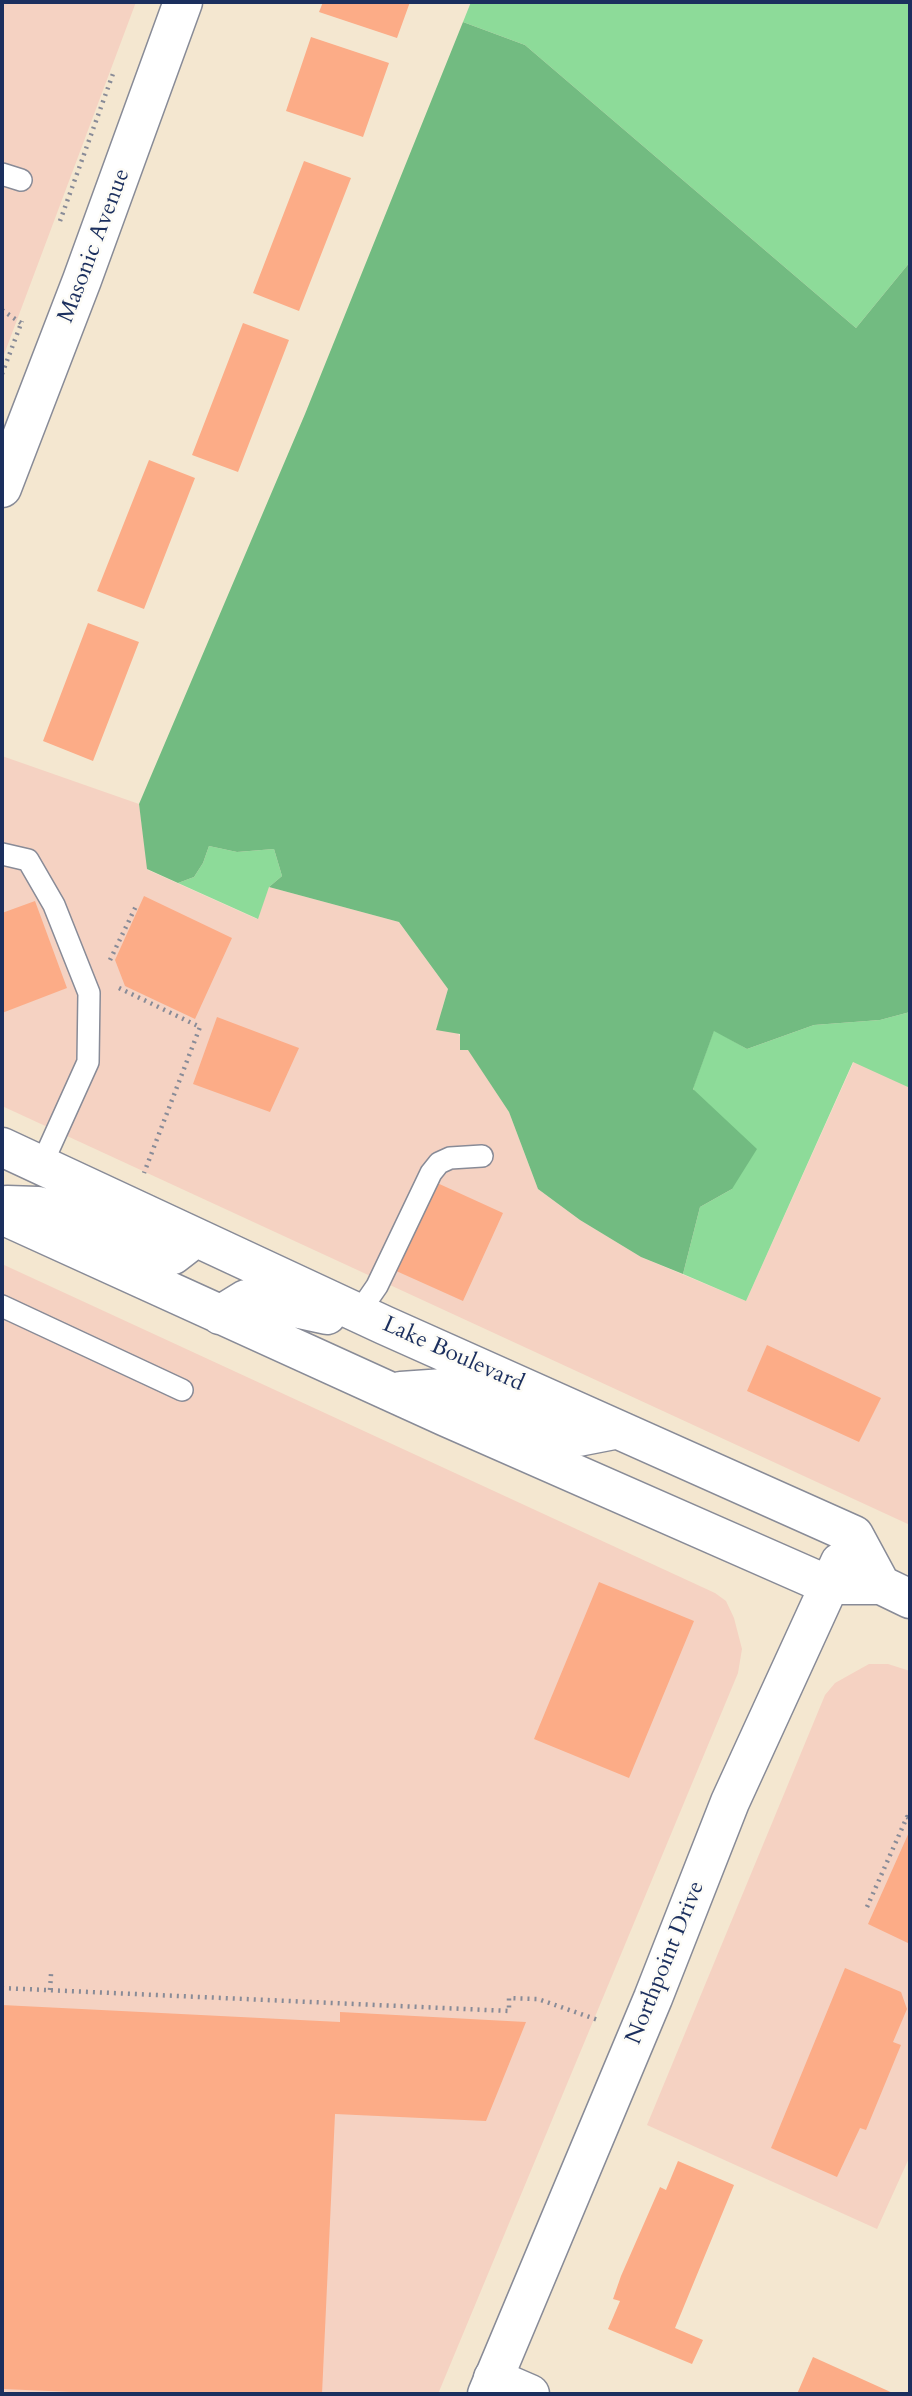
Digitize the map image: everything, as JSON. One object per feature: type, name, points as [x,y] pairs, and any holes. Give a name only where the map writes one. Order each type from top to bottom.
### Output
[{"type":"main road","name":"Masonic Avenue","points":[[2,488],[82,281],[183,2]]},
{"type":"main road","name":"Lake Boulevard","points":[[2,1147],[195,1238],[854,1535]]},
{"type":"main road","points":[[2,1205],[38,1206],[173,1255],[195,1238]]},
{"type":"main road","points":[[2,1216],[392,1393],[828,1585],[895,1592]]},
{"type":"main road","points":[[220,1315],[246,1299],[253,1299],[372,1318]]},
{"type":"main road","points":[[392,1393],[422,1387],[444,1388],[514,1413],[556,1433],[578,1437],[595,1436],[618,1429]]},
{"type":"main road","points":[[854,1535],[895,1592]]},
{"type":"main road","name":"Northpoint Drive","points":[[490,2386],[653,1998],[730,1802],[828,1585],[854,1535]]},
{"type":"main road","points":[[490,2386],[530,2394]]},
{"type":"lane","points":[[2,855],[28,860],[54,905],[89,993],[88,1062],[41,1166]]},
{"type":"lane","points":[[372,1318],[377,1286],[431,1172],[439,1163],[450,1158],[482,1156]]},
{"type":"lane","points":[[2,1306],[182,1390]]},
{"type":"path","points":[[59,224],[119,59]]},
{"type":"path","points":[[2,310],[21,323]]},
{"type":"path","points":[[2,374],[26,312]]},
{"type":"path","points":[[112,967],[109,958],[137,905]]},
{"type":"path","points":[[118,984],[120,991],[200,1027],[143,1177]]},
{"type":"path","points":[[867,1907],[907,1818],[910,1819]]},
{"type":"path","points":[[50,1990],[51,1974]]},
{"type":"path","points":[[2,1988],[509,2011],[509,1997],[538,1999],[598,2020]]},
{"type":"shaded area","points":[[2,2],[136,2],[2,360]]},
{"type":"shaded area","points":[[2,756],[139,804],[148,870],[257,919],[269,887],[399,922],[448,989],[442,1009],[509,1112],[538,1189],[580,1220],[641,1257],[746,1301],[854,1061],[910,1088],[910,1525],[2,1106]]},
{"type":"shaded area","points":[[2,1264],[715,1593],[726,1601],[734,1618],[742,1649],[738,1673],[438,2394],[2,2394]]},
{"type":"shaded area","points":[[869,1664],[888,1664],[910,1671],[910,2156],[877,2229],[647,2125],[825,1695],[835,1683]]},
{"type":"green space","points":[[471,2],[910,2],[910,262],[856,328],[525,45],[463,22]]},
{"type":"green space","points":[[463,22],[525,45],[856,328],[910,262],[910,1012],[880,1020],[814,1025],[747,1049],[714,1031],[693,1089],[757,1149],[732,1189],[700,1207],[683,1274],[641,1257],[580,1220],[538,1189],[509,1112],[468,1050],[460,1050],[460,1034],[436,1030],[448,989],[399,922],[269,887],[282,876],[274,849],[237,852],[209,846],[194,877],[178,883],[147,869],[139,804],[305,414]]},
{"type":"green space","points":[[209,846],[237,852],[274,849],[282,876],[269,887],[258,919],[178,883],[194,877]]},
{"type":"green space","points":[[910,1012],[910,1088],[853,1062],[746,1301],[683,1274],[700,1207],[732,1189],[693,1088],[714,1030],[747,1049],[814,1025],[880,1020]]},
{"type":"building","points":[[323,2],[410,2],[397,38],[319,12]]},
{"type":"building","points":[[311,37],[389,63],[363,137],[286,111]]},
{"type":"building","points":[[304,161],[351,178],[299,311],[253,293]]},
{"type":"building","points":[[243,323],[289,340],[238,472],[192,455]]},
{"type":"building","points":[[149,460],[195,478],[144,609],[97,591]]},
{"type":"building","points":[[88,623],[139,642],[93,761],[43,741]]},
{"type":"building","points":[[144,896],[232,938],[195,1019],[125,986],[115,960]]},
{"type":"building","points":[[35,901],[67,988],[2,1013],[2,913]]},
{"type":"building","points":[[217,1017],[299,1048],[270,1112],[193,1084]]},
{"type":"building","points":[[435,1182],[503,1213],[463,1301],[394,1270]]},
{"type":"building","points":[[767,1345],[881,1398],[859,1442],[747,1391]]},
{"type":"building","points":[[599,1582],[694,1621],[629,1778],[534,1739]]},
{"type":"building","points":[[910,1830],[910,1944],[868,1924]]},
{"type":"building","points":[[845,1968],[901,1992],[907,2009],[893,2042],[901,2045],[866,2130],[860,2128],[837,2177],[771,2148]]},
{"type":"building","points":[[2,2005],[340,2022],[340,2012],[526,2022],[486,2121],[335,2114],[322,2394],[119,2394],[2,2389]]},
{"type":"building","points":[[678,2161],[734,2185],[675,2328],[703,2340],[692,2364],[608,2329],[620,2301],[613,2299],[621,2276],[660,2187],[666,2190]]},
{"type":"building","points":[[813,2357],[895,2394],[797,2394]]}]
